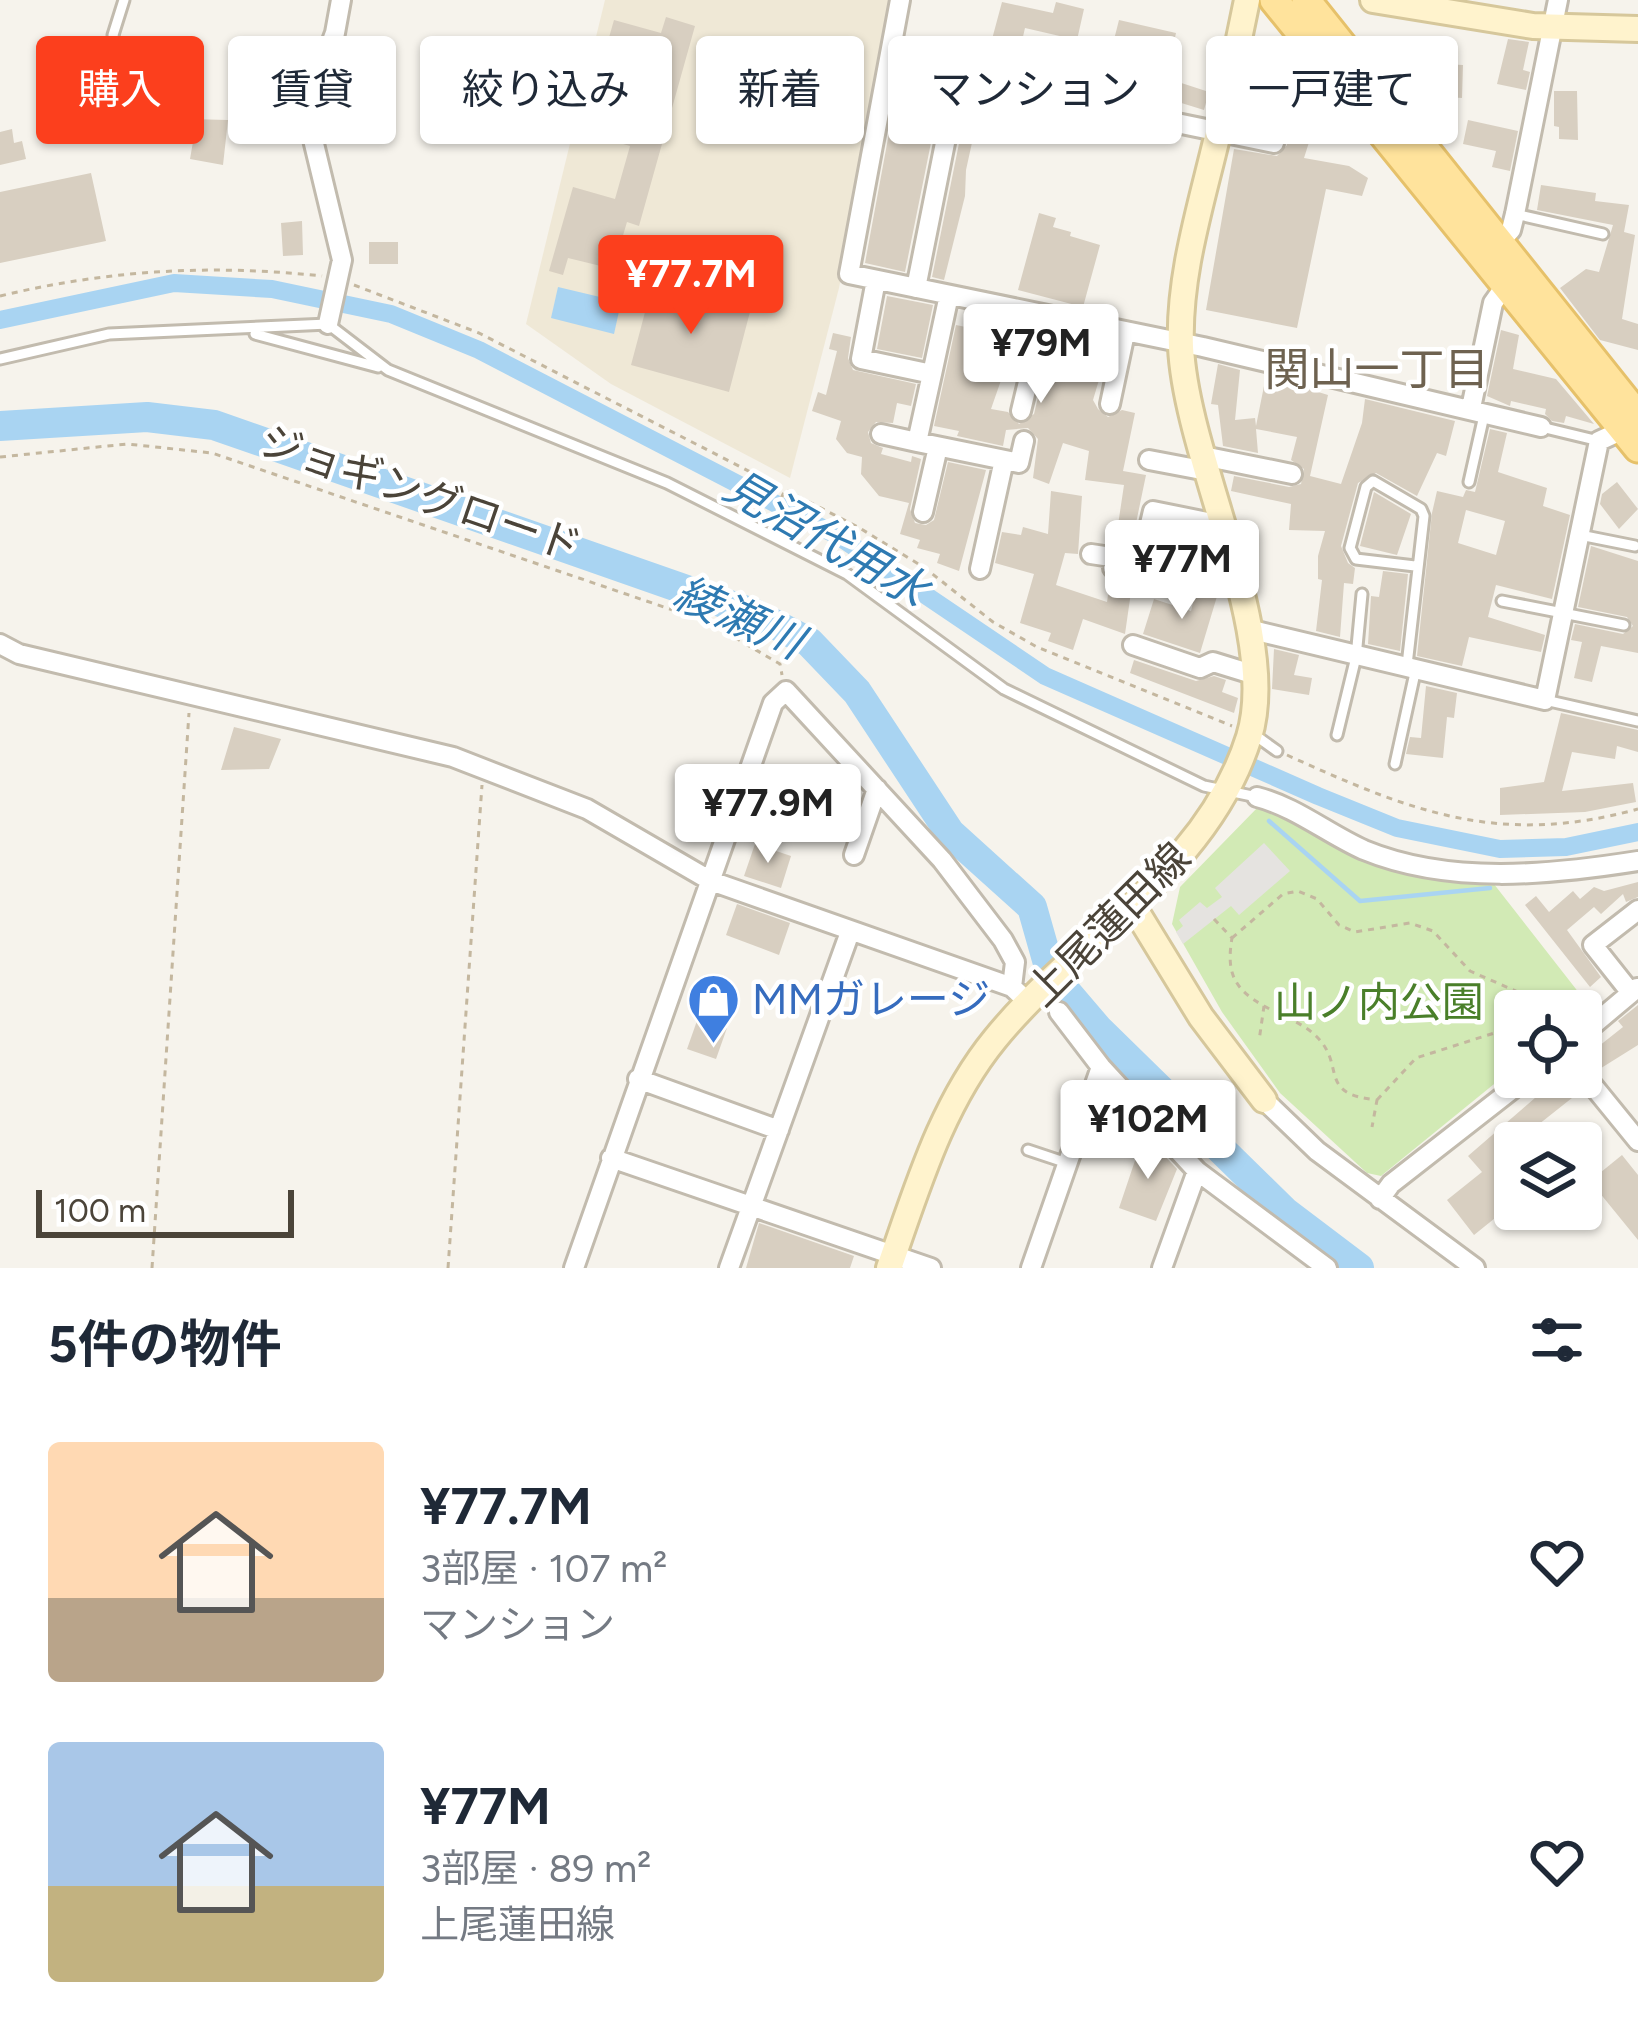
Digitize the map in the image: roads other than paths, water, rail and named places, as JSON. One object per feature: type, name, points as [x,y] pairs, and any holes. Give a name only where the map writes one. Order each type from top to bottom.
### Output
[{"type":"main road","name":"上尾蓮田線","points":[[1239,36],[1247,0]]},
{"type":"main road","points":[[1274,0],[1627,432]]},
{"type":"main road","points":[[1306,0],[1499,243],[1627,432]]},
{"type":"main road","points":[[1387,2],[1553,28],[1638,29]]},
{"type":"main road","name":"上尾蓮田線","points":[[891,1262],[958,1091],[1028,992],[1133,906],[1189,850],[1226,788],[1249,736],[1248,629],[1185,392],[1180,344],[1190,255],[1216,144]]},
{"type":"main road","points":[[1133,906],[1201,1017],[1264,1100]]},
{"type":"street","points":[[329,318],[338,283],[340,244],[309,123],[311,100],[335,34],[341,0]]},
{"type":"street","points":[[894,36],[900,0]]},
{"type":"street","points":[[1499,243],[1511,230],[1515,214],[1558,0]]},
{"type":"street","points":[[888,73],[849,274],[1541,427]]},
{"type":"street","points":[[916,288],[945,144]]},
{"type":"street","points":[[876,280],[861,358],[932,374]]},
{"type":"street","points":[[1478,410],[1493,303],[1505,286]]},
{"type":"street","points":[[917,442],[949,295]]},
{"type":"street","points":[[1021,411],[1044,315]]},
{"type":"street","points":[[1110,404],[1125,333]]},
{"type":"street","points":[[1248,629],[1411,672],[1545,700],[1580,535],[1627,432]]},
{"type":"street","points":[[881,434],[1019,463],[1024,441]]},
{"type":"street","points":[[923,512],[938,447]]},
{"type":"street","points":[[980,569],[1004,460]]},
{"type":"street","points":[[1149,460],[1292,474]]},
{"type":"street","points":[[1141,562],[1153,511],[1222,525]]},
{"type":"street","points":[[1090,554],[1238,586]]},
{"type":"street","points":[[1113,568],[1238,586]]},
{"type":"street","points":[[0,644],[19,654],[483,767],[587,808],[711,881],[1028,992]]},
{"type":"street","points":[[1133,645],[1200,668],[1213,662],[1252,674]]},
{"type":"street","points":[[574,1268],[772,704],[785,692],[942,860],[1004,940],[1028,992]]},
{"type":"street","points":[[854,855],[877,789]]},
{"type":"street","points":[[1257,797],[1278,802],[1368,852],[1407,863],[1487,873],[1580,870],[1638,861]]},
{"type":"street","points":[[1602,1017],[1635,990],[1593,945],[1638,910]]},
{"type":"street","points":[[729,1268],[850,932]]},
{"type":"street","points":[[1060,1012],[1101,1067],[1197,1171],[1327,1268]]},
{"type":"street","points":[[1031,1268],[1101,1067]]},
{"type":"street","points":[[638,1079],[779,1130]]},
{"type":"street","points":[[1602,1096],[1638,1141]]},
{"type":"street","points":[[1380,1199],[1391,1184],[1501,1098]]},
{"type":"street","points":[[1264,1100],[1317,1151],[1475,1268]]},
{"type":"street","points":[[611,1158],[891,1262],[932,1268]]},
{"type":"street","points":[[1162,1268],[1197,1171]]},
{"type":"street","points":[[1289,1268],[1296,1247]]},
{"type":"lane","points":[[112,36],[124,0]]},
{"type":"lane","points":[[1515,214],[1604,234]]},
{"type":"lane","points":[[0,359],[110,334],[244,331],[329,318],[388,370]]},
{"type":"lane","points":[[244,331],[388,370],[667,483],[847,574],[1004,689],[1226,788],[1257,797]]},
{"type":"lane","points":[[1469,482],[1478,410]]},
{"type":"lane","points":[[1541,427],[1627,432]]},
{"type":"lane","points":[[1395,764],[1411,672],[1414,566],[1424,516],[1421,509],[1372,481],[1366,487],[1350,548],[1356,559],[1414,566]]},
{"type":"lane","points":[[1580,535],[1635,546]]},
{"type":"lane","points":[[1337,735],[1356,657],[1362,594]]},
{"type":"lane","points":[[1502,601],[1624,625]]},
{"type":"lane","points":[[1545,700],[1638,722]]},
{"type":"lane","points":[[1249,736],[1276,751]]},
{"type":"lane","points":[[1028,1150],[1067,1163]]},
{"type":"water","points":[[558,287],[621,302],[614,334],[551,318]]},
{"type":"waterway","name":"見沼代用水","points":[[0,320],[174,283],[272,289],[391,314],[479,350],[838,536],[1045,676],[1318,796],[1397,828],[1500,849],[1566,847],[1638,832]]},
{"type":"waterway","name":"綾瀬川","points":[[0,426],[147,417],[214,425],[755,614],[809,642],[857,692],[950,833],[1032,907],[1051,974],[1098,1029],[1285,1212],[1359,1268]]},
{"type":"waterway","points":[[1269,821],[1360,901],[1490,888]]},
{"type":"place","name":"MMガレージ","points":[[713,1045]]},
{"type":"district","name":"関山一丁目","points":[[1377,369]]},
{"type":"park label","name":"山ノ内公園","points":[[1379,1002]]}]
